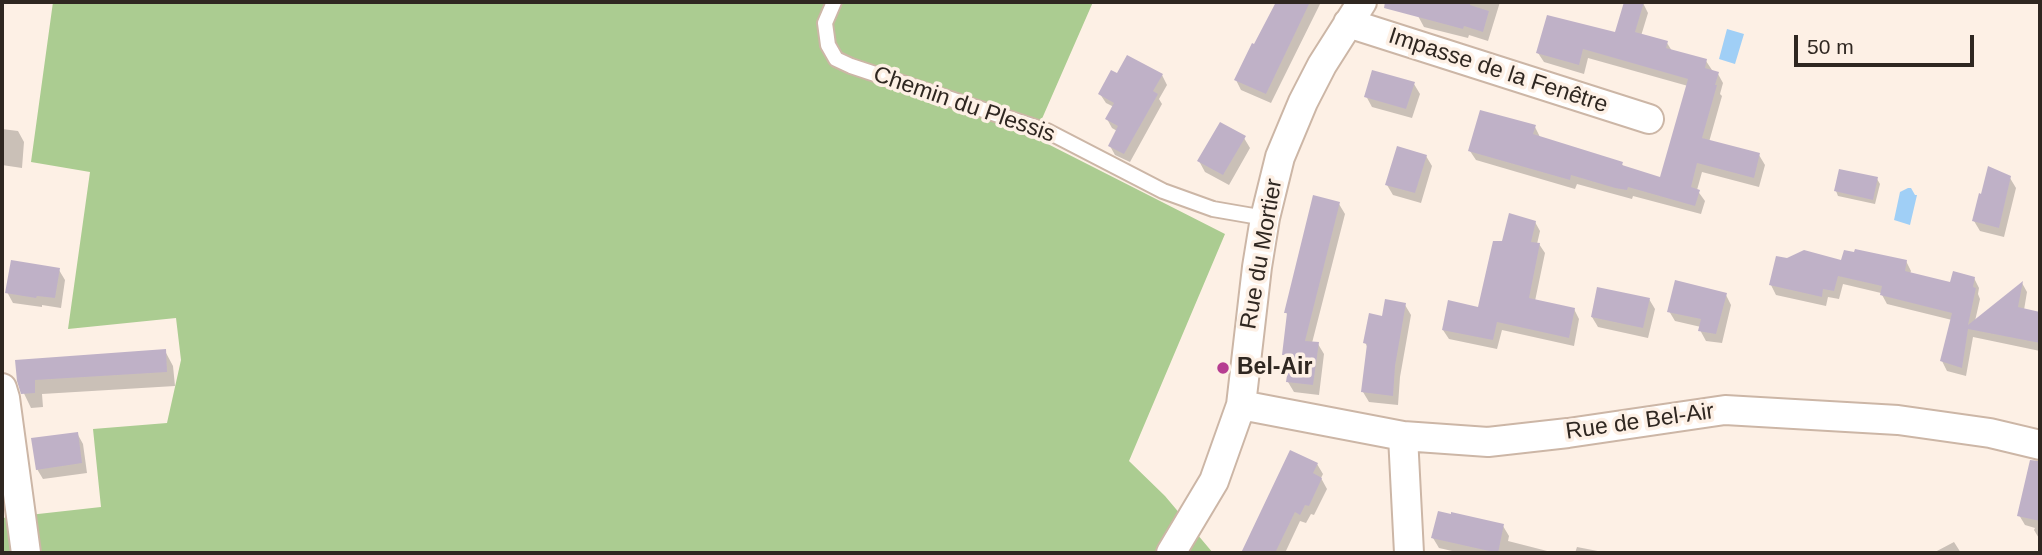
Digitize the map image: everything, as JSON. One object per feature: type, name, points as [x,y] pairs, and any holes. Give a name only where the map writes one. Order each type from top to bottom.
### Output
[{"type":"street","name":"Rue du Mortier","points":[[1171,553],[1214,481],[1241,405],[1250,316],[1265,218],[1288,135],[1322,65],[1355,12]]},
{"type":"street","name":"Impasse de la Fenêtre","points":[[1355,12],[1649,119]]},
{"type":"street","points":[[2,388],[26,553]]},
{"type":"street","name":"Rue de Bel-Air","points":[[1241,405],[1404,436],[1488,442],[1725,410],[1898,420],[1990,433],[2040,445]]},
{"type":"street","points":[[1404,436],[1409,553]]},
{"type":"lane","name":"Chemin du Plessis","points":[[834,2],[825,23],[828,45],[836,60],[1047,131],[1163,191],[1213,209],[1265,218]]},
{"type":"green space","points":[[53,2],[1093,2],[1034,137],[1225,234],[1129,461],[1165,496],[1213,553],[2,553],[2,518],[101,507],[93,429],[167,423],[181,360],[176,318],[68,329],[90,172],[31,162]]},
{"type":"water","points":[[1727,29],[1744,34],[1735,64],[1719,59]]},
{"type":"water","points":[[1908,188],[1917,195],[1910,225],[1894,220],[1900,192]]},
{"type":"building","points":[[1276,2],[1310,2],[1266,94],[1234,80]]},
{"type":"building","points":[[1385,2],[1471,2],[1470,5],[1489,11],[1483,32],[1384,8]]},
{"type":"building","points":[[1624,2],[1644,2],[1635,32],[1668,41],[1666,48],[1707,59],[1705,68],[1719,72],[1702,138],[1760,153],[1754,178],[1697,163],[1691,187],[1700,190],[1695,206],[1628,187],[1627,190],[1615,188],[1571,175],[1570,180],[1468,151],[1480,110],[1536,125],[1533,134],[1623,162],[1622,165],[1660,177],[1688,79],[1583,49],[1579,65],[1536,53],[1547,15],[1615,32]]},
{"type":"building","points":[[1127,55],[1163,74],[1153,91],[1158,94],[1124,154],[1108,146],[1118,126],[1105,119],[1114,103],[1098,94],[1111,70],[1117,73]]},
{"type":"building","points":[[1372,70],[1415,82],[1406,109],[1364,97]]},
{"type":"building","points":[[1220,122],[1246,136],[1223,175],[1197,161]]},
{"type":"building","points":[[1397,146],[1427,155],[1415,193],[1385,185]]},
{"type":"building","points":[[1988,166],[2011,176],[1999,228],[1972,221]]},
{"type":"building","points":[[1839,169],[1878,177],[1873,200],[1834,191]]},
{"type":"building","points":[[1313,195],[1340,202],[1305,341],[1319,342],[1313,385],[1286,382],[1290,355],[1282,355],[1287,313],[1284,313]]},
{"type":"building","points":[[1509,213],[1536,221],[1531,242],[1540,243],[1529,298],[1575,308],[1569,338],[1497,322],[1493,340],[1442,330],[1448,300],[1478,307],[1493,241],[1502,241]]},
{"type":"building","points":[[1855,249],[1907,260],[1905,271],[1950,282],[1953,271],[1975,277],[1973,287],[1976,288],[1968,325],[2023,281],[2018,307],[2040,312],[2040,343],[1968,329],[1962,368],[1940,361],[1952,313],[1880,295],[1882,286],[1838,276],[1834,291],[1823,289],[1822,297],[1769,285],[1776,256],[1787,258],[1804,250],[1841,260],[1844,250],[1854,252]]},
{"type":"building","points":[[11,260],[60,268],[55,298],[5,293]]},
{"type":"building","points":[[1675,280],[1727,293],[1716,334],[1698,331],[1701,319],[1667,312]]},
{"type":"building","points":[[1597,287],[1650,298],[1643,328],[1591,317]]},
{"type":"building","points":[[1385,299],[1406,303],[1395,366],[1393,396],[1361,392],[1367,344],[1363,343],[1369,313],[1382,316]]},
{"type":"building","points":[[166,349],[167,372],[35,380],[35,393],[21,394],[17,381],[15,360]]},
{"type":"building","points":[[78,432],[82,463],[36,470],[31,438]]},
{"type":"building","points":[[1290,450],[1318,463],[1313,473],[1322,478],[1309,506],[1305,505],[1300,515],[1295,512],[1275,553],[1241,553]]},
{"type":"building","points":[[2030,460],[2040,461],[2040,521],[2017,516]]},
{"type":"building","points":[[1438,511],[1504,524],[1498,553],[1431,538]]},
{"type":"place","name":"Bel-Air","points":[[1223,368]]}]
